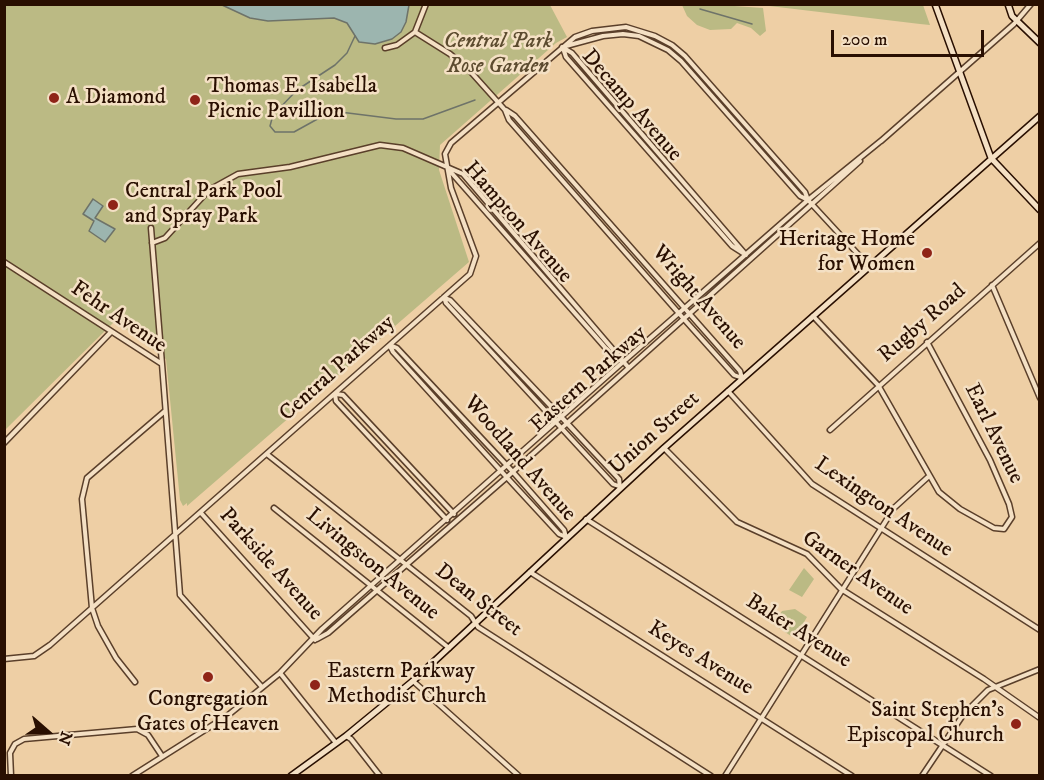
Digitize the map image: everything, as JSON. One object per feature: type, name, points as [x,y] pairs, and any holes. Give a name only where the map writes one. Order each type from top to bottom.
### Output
[{"type":"main road","points":[[934,4],[958,74],[992,158],[1040,210]]},
{"type":"main road","points":[[1008,4],[1017,21],[1040,43]]},
{"type":"main road","name":"Union Street","points":[[291,776],[301,773],[413,681],[664,448],[868,265],[1040,116]]},
{"type":"street","points":[[385,48],[397,45],[415,32],[426,4]]},
{"type":"street","name":"Eastern Parkway","points":[[132,776],[227,716],[280,673],[315,640],[322,629],[371,586],[513,472],[560,427],[813,205],[1017,21],[1031,4]]},
{"type":"street","points":[[152,243],[165,238],[209,190],[238,174],[290,167],[380,145],[403,148],[446,167],[445,154],[452,143],[562,47],[575,37],[609,28],[638,30],[672,45],[686,56],[805,192],[808,200]]},
{"type":"street","name":"Wright Avenue","points":[[415,32],[464,64],[499,102],[509,120],[683,318],[734,375],[742,378]]},
{"type":"street","points":[[562,47],[595,38],[623,34],[639,36],[668,50],[681,61],[800,196],[813,205],[868,265]]},
{"type":"street","name":"Decamp Avenue","points":[[562,47],[579,60],[750,259]]},
{"type":"street","name":"Wright Avenue","points":[[505,110],[515,116],[685,308],[740,371],[742,378]]},
{"type":"street","name":"Eastern Parkway","points":[[315,640],[328,633],[376,590],[453,513],[623,362],[808,200],[882,141]]},
{"type":"street","name":"Central Parkway","points":[[4,658],[34,656],[50,645],[470,274],[476,256],[446,167]]},
{"type":"street","name":"Hampton Avenue","points":[[446,167],[602,345],[628,367]]},
{"type":"street","name":"Hampton Avenue","points":[[446,167],[463,174],[623,362]]},
{"type":"street","points":[[151,228],[162,364]]},
{"type":"street","name":"Rugby Road","points":[[830,430],[1040,243]]},
{"type":"street","name":"Fehr Avenue","points":[[4,262],[162,364],[180,596],[262,687]]},
{"type":"street","points":[[992,285],[1040,398]]},
{"type":"street","points":[[444,297],[450,300],[566,422],[619,479],[621,487]]},
{"type":"street","points":[[444,297],[446,303],[555,423],[613,484],[621,487]]},
{"type":"street","points":[[725,776],[760,717],[894,508],[928,477],[878,385],[812,315]]},
{"type":"street","points":[[4,442],[111,332]]},
{"type":"street","name":"Earl Avenue","points":[[927,342],[990,460],[1009,504],[1012,517],[1008,526],[999,529],[992,527],[946,500],[928,477]]},
{"type":"street","name":"Woodland Avenue","points":[[390,345],[397,348],[513,472],[564,530],[566,537]]},
{"type":"street","name":"Woodland Avenue","points":[[390,345],[393,352],[501,471],[559,534],[566,537]]},
{"type":"street","name":"Lexington Avenue","points":[[728,391],[812,484],[1040,630]]},
{"type":"street","points":[[451,524],[336,401],[335,393],[343,395],[458,518]]},
{"type":"street","points":[[135,682],[116,658],[98,626],[92,608],[82,499],[87,478],[165,410]]},
{"type":"street","name":"Garner Avenue","points":[[664,448],[737,522],[807,554],[841,589],[984,678],[1040,718]]},
{"type":"street","name":"Dean Street","points":[[268,454],[475,622],[477,627],[711,776]]},
{"type":"street","points":[[589,459],[594,454]]},
{"type":"street","name":"Livingston Avenue","points":[[274,508],[449,648]]},
{"type":"street","name":"Parkside Avenue","points":[[201,513],[315,640]]},
{"type":"street","name":"Baker Avenue","points":[[586,519],[801,653],[991,776]]},
{"type":"street","name":"Keyes Avenue","points":[[530,571],[852,776]]},
{"type":"street","points":[[922,776],[963,715],[994,687],[1040,669]]},
{"type":"street","points":[[280,673],[336,743]]},
{"type":"street","points":[[413,681],[519,776]]},
{"type":"street","points":[[11,776],[10,753],[15,744],[24,739],[137,729],[148,735],[162,756]]},
{"type":"street","points":[[346,736],[351,739],[380,776]]},
{"type":"green space","name":"Central Park Rose Garden","points":[[5,5],[550,5],[567,37],[556,43],[440,145],[439,170],[469,262],[187,506],[187,503],[183,506],[180,500],[166,359],[115,321],[5,430]]},
{"type":"green space","points":[[682,5],[763,8],[766,31],[760,36],[751,28],[737,23],[731,29],[710,30],[697,25],[687,16]]},
{"type":"green space","points":[[761,5],[923,5],[930,25],[920,24]]},
{"type":"green space","points":[[804,568],[814,579],[802,597],[789,590]]},
{"type":"green space","points":[[795,609],[807,617],[797,634],[791,636],[773,624],[782,611]]},
{"type":"water","points":[[222,5],[409,5],[406,22],[401,32],[392,39],[375,44],[359,42],[347,23],[334,18],[268,21],[250,18]]},
{"type":"water","points":[[93,199],[103,206],[95,218],[115,229],[105,242],[89,231],[94,221],[83,214]]},
{"type":"waterway","points":[[700,9],[752,24]]},
{"type":"waterway","points":[[355,36],[347,53],[335,65],[297,90],[273,115],[270,126],[275,132],[294,132],[332,111],[396,119],[423,119],[475,100]]},
{"type":"place","name":"A Diamond","points":[[54,98]]},
{"type":"place","name":"Thomas E. Isabella Picnic Pavillion","points":[[195,100]]},
{"type":"place","name":"Central Park Pool and Spray Park","points":[[113,205]]},
{"type":"place","name":"Heritage Home for Women","points":[[927,253]]},
{"type":"place","name":"Congregation Gates of Heaven","points":[[208,677]]},
{"type":"place","name":"Eastern Parkway Methodist Church","points":[[315,685]]},
{"type":"place","name":"Saint Stephen's Episcopal Church","points":[[1016,724]]}]
